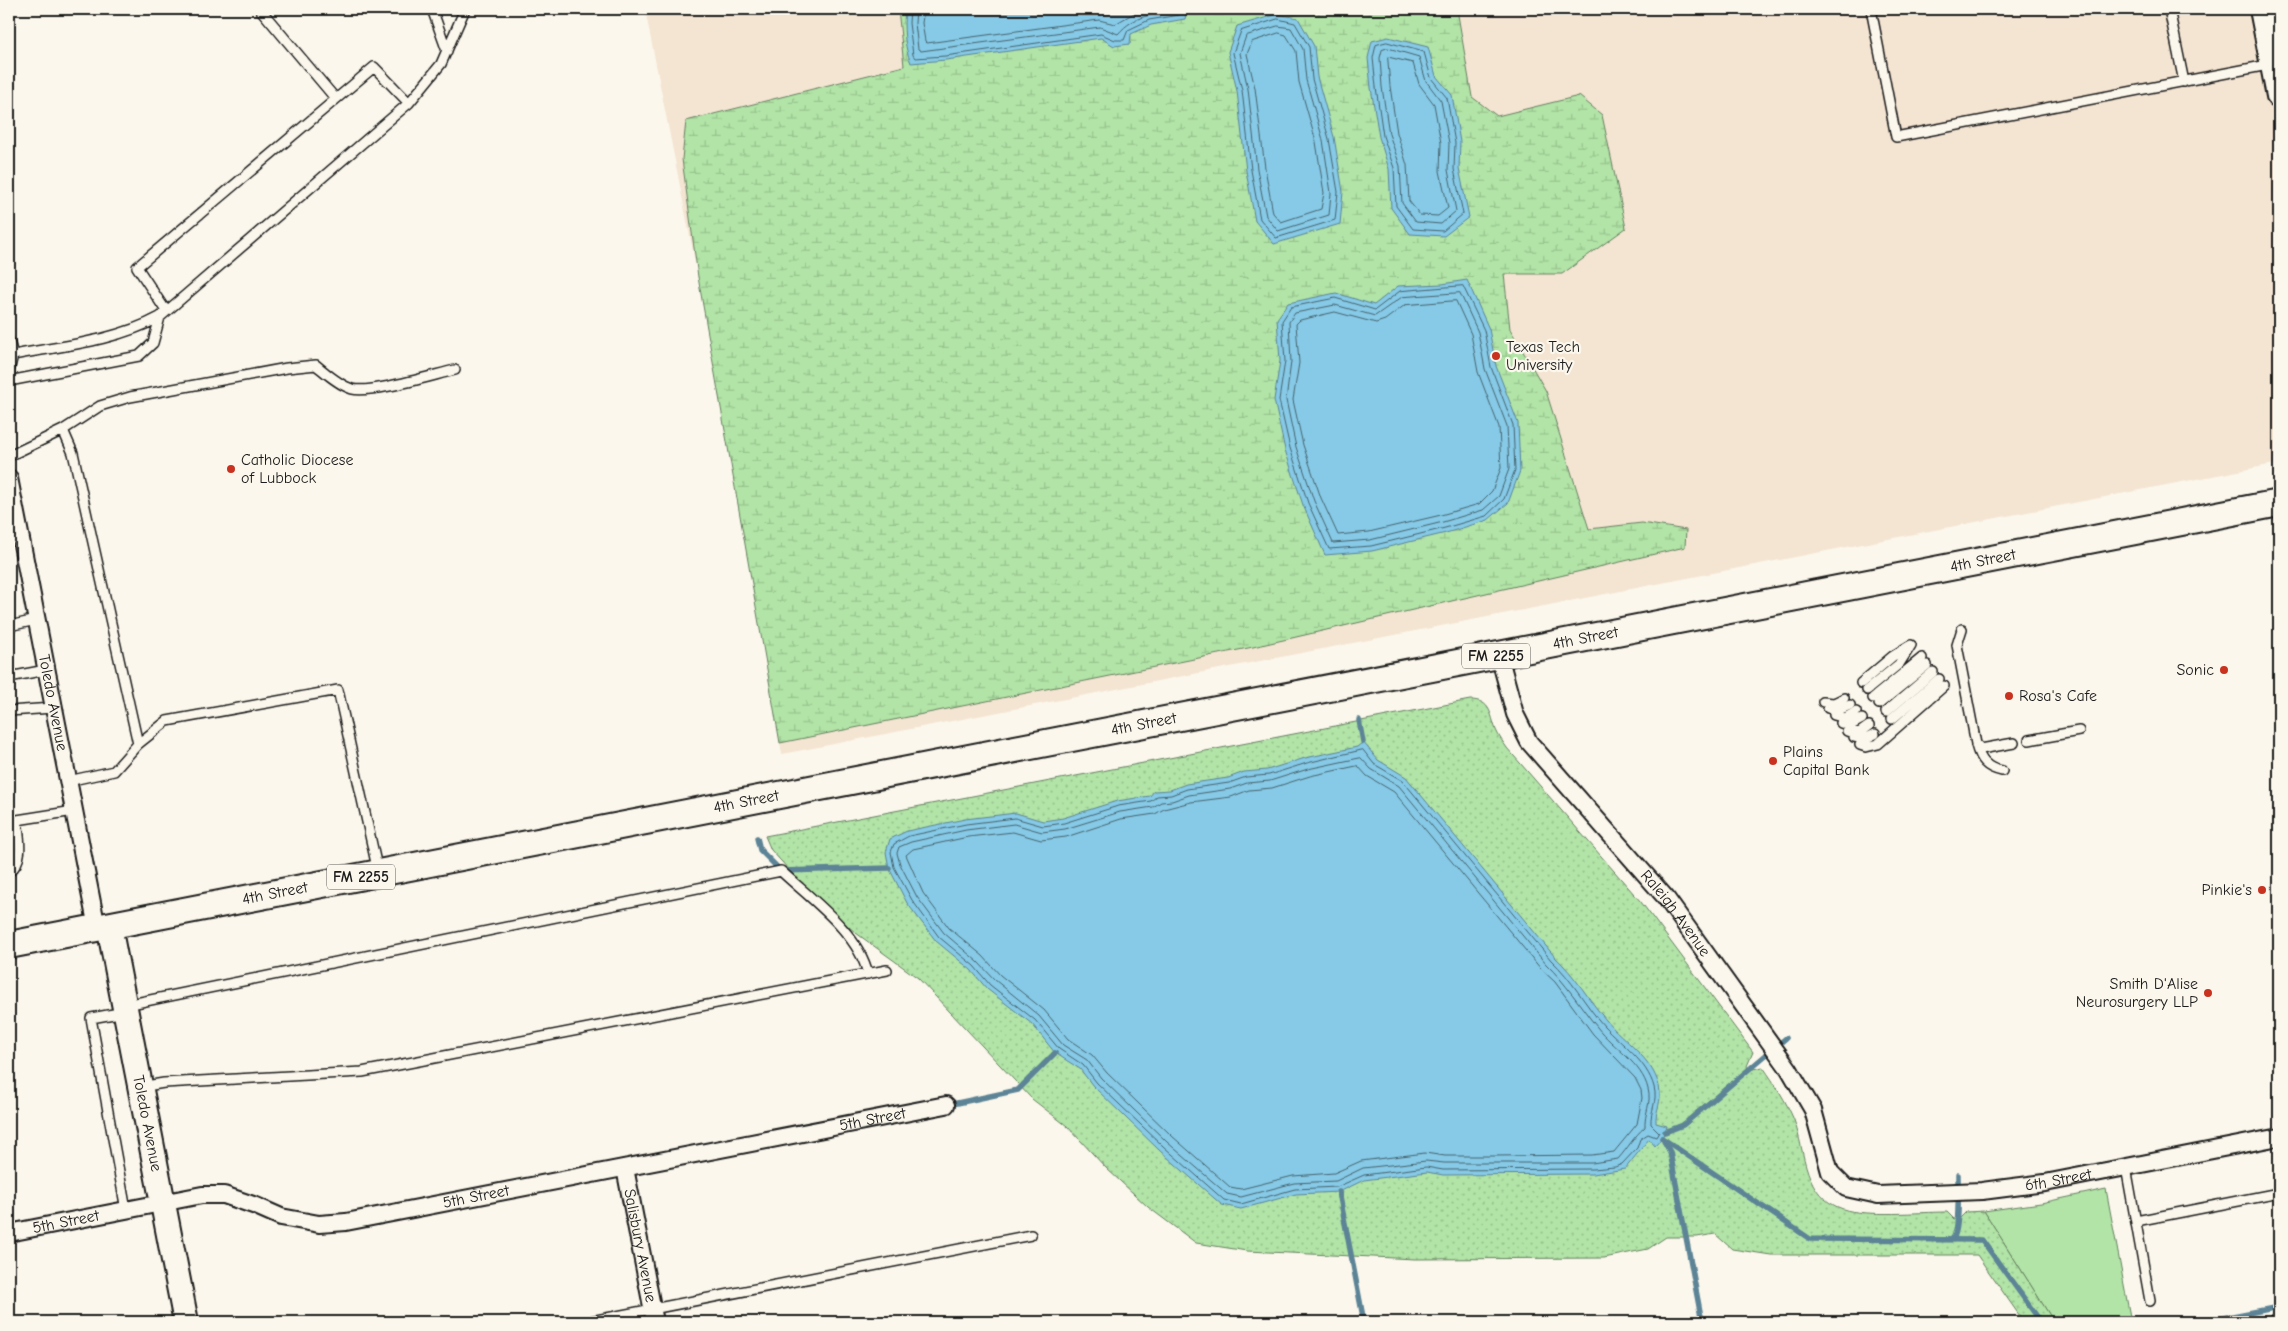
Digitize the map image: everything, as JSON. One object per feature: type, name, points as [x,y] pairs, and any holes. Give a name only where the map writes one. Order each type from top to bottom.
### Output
[{"type":"main road","name":"4th Street","points":[[9,945],[2279,503]]},
{"type":"street","points":[[2262,9],[2279,96]]},
{"type":"street","name":"Toledo Avenue","points":[[9,478],[74,811],[124,1009],[186,1322]]},
{"type":"street","name":"Raleigh Avenue","points":[[1499,655],[1515,714],[1529,742],[1570,791],[1666,898],[1789,1068],[1813,1110],[1830,1172],[1838,1180]]},
{"type":"street","name":"5th Street","points":[[9,1234],[163,1203],[202,1196],[224,1195],[281,1217],[319,1224],[346,1222],[946,1105]]},
{"type":"street","name":"6th Street","points":[[1838,1180],[1846,1188],[1878,1195],[1954,1193],[2012,1188],[2279,1137]]},
{"type":"street","name":"Salisbury Avenue","points":[[625,1168],[653,1316]]},
{"type":"lane","points":[[260,9],[335,98]]},
{"type":"lane","points":[[432,9],[447,51]]},
{"type":"lane","points":[[13,355],[112,336],[138,329],[163,314],[409,103],[441,64],[465,9]]},
{"type":"lane","points":[[1871,9],[1896,137],[2273,64]]},
{"type":"lane","points":[[2169,9],[2184,82]]},
{"type":"lane","points":[[9,381],[139,356],[153,342],[163,314],[137,267],[374,67],[409,103]]},
{"type":"lane","points":[[9,341],[13,355],[9,371]]},
{"type":"lane","points":[[9,456],[64,430],[100,406],[130,397],[287,368],[316,365],[332,378],[352,389],[378,388],[454,370]]},
{"type":"lane","points":[[64,430],[73,453],[138,744]]},
{"type":"lane","points":[[9,626],[36,620]]},
{"type":"lane","points":[[1962,629],[1957,645],[1976,744],[1981,760],[1994,769],[2002,770]]},
{"type":"lane","points":[[1911,645],[1898,664],[1870,694],[1933,672]]},
{"type":"lane","points":[[9,677],[46,670]]},
{"type":"lane","points":[[1889,716],[1933,672]]},
{"type":"lane","points":[[1860,745],[1872,746],[1878,744],[1933,672]]},
{"type":"lane","points":[[68,781],[114,771],[138,744],[167,721],[338,690],[378,873]]},
{"type":"lane","points":[[1834,704],[1853,708],[1846,718],[1828,708],[1834,704]]},
{"type":"lane","points":[[9,711],[53,708]]},
{"type":"lane","points":[[1841,723],[1851,725],[1853,708]]},
{"type":"lane","points":[[1851,734],[1865,739],[1872,730]]},
{"type":"lane","points":[[2029,740],[2079,731]]},
{"type":"lane","points":[[1976,744],[1981,749],[2014,744]]},
{"type":"lane","points":[[9,872],[16,867],[19,857],[13,821],[74,811]]},
{"type":"lane","points":[[126,1210],[91,1018],[124,1009],[781,871],[847,934],[858,948],[868,974]]},
{"type":"lane","points":[[140,1087],[164,1082],[362,1072],[887,970]]},
{"type":"lane","points":[[2126,1167],[2150,1300]]},
{"type":"lane","points":[[2136,1221],[2279,1193]]},
{"type":"lane","points":[[586,1322],[653,1316],[1032,1235]]},
{"type":"shaded area","name":"Texas Tech University","points":[[645,9],[2279,9],[2279,463],[782,754],[698,277]]},
{"type":"green space","points":[[898,9],[1457,9],[1472,97],[1497,116],[1579,96],[1602,115],[1626,228],[1562,274],[1504,274],[1510,329],[1546,391],[1589,529],[1642,523],[1686,530],[1685,547],[1253,647],[780,743],[698,277],[682,159],[686,121],[904,66]]},
{"type":"green space","points":[[1470,700],[1482,702],[1486,705],[1491,713],[1497,733],[1507,748],[1641,902],[1753,1052],[1747,1066],[1749,1070],[1763,1067],[1784,1099],[1794,1120],[1808,1172],[1820,1194],[1830,1203],[1843,1209],[1865,1213],[1947,1212],[1954,1219],[1959,1219],[1966,1212],[1984,1211],[2054,1322],[2024,1322],[1977,1255],[1771,1255],[1732,1249],[1715,1234],[1697,1237],[1666,1237],[1648,1249],[1604,1258],[1415,1259],[1247,1251],[1196,1243],[1148,1207],[1106,1168],[1067,1126],[1032,1099],[918,978],[856,933],[810,893],[771,850],[765,836]]},
{"type":"green space","points":[[2106,1189],[2131,1322],[2054,1322],[1984,1211],[2041,1203]]},
{"type":"water","points":[[905,9],[1187,9],[1185,19],[1151,25],[1131,34],[1130,44],[1114,46],[1101,38],[946,60],[911,63],[905,36]]},
{"type":"water","points":[[1278,14],[1298,18],[1314,46],[1317,77],[1334,137],[1343,192],[1340,224],[1274,244],[1255,221],[1246,171],[1237,91],[1228,52],[1237,26]]},
{"type":"water","points":[[1388,37],[1428,47],[1436,76],[1452,95],[1460,142],[1459,168],[1469,217],[1444,236],[1410,234],[1391,208],[1389,169],[1379,137],[1368,58],[1372,41]]},
{"type":"water","points":[[1467,280],[1489,329],[1496,366],[1518,423],[1520,471],[1508,503],[1488,520],[1446,533],[1372,551],[1325,555],[1303,505],[1285,450],[1274,400],[1280,361],[1277,319],[1288,303],[1336,293],[1374,305],[1398,286],[1442,284]]},
{"type":"water","points":[[1363,742],[1378,760],[1406,777],[1555,957],[1569,971],[1606,1020],[1650,1066],[1660,1092],[1656,1123],[1667,1126],[1662,1138],[1655,1146],[1649,1139],[1625,1169],[1593,1174],[1443,1175],[1427,1172],[1364,1180],[1339,1192],[1296,1194],[1241,1209],[1222,1205],[1159,1150],[1093,1086],[1080,1069],[1055,1053],[1032,1024],[987,989],[971,970],[936,941],[907,903],[889,868],[886,852],[890,839],[907,831],[965,819],[1016,813],[1043,821],[1063,818],[1117,801],[1150,796],[1154,791],[1170,790],[1186,784],[1228,778],[1244,772],[1267,770],[1305,758],[1357,747]]},
{"type":"waterway","points":[[1359,720],[1363,742]]},
{"type":"waterway","points":[[757,838],[760,850],[781,871],[889,868]]},
{"type":"waterway","points":[[1665,1132],[1683,1125],[1786,1038]]},
{"type":"waterway","points":[[948,1105],[1018,1090],[1055,1053]]},
{"type":"waterway","points":[[1662,1138],[1810,1239],[1982,1240],[2041,1322]]},
{"type":"waterway","points":[[1664,1141],[1670,1152],[1702,1322]]},
{"type":"waterway","points":[[1953,1238],[1958,1218],[1958,1175]]},
{"type":"waterway","points":[[1339,1192],[1364,1322]]},
{"type":"waterway","points":[[2202,1322],[2279,1307]]},
{"type":"place","name":"Texas Tech University","points":[[1496,356]]},
{"type":"place","name":"Catholic Diocese of Lubbock","points":[[231,469]]},
{"type":"place","name":"Sonic","points":[[2224,670]]},
{"type":"place","name":"Rosa's Cafe","points":[[2009,696]]},
{"type":"place","name":"Plains Capital Bank","points":[[1773,761]]},
{"type":"place","name":"Pinkie's","points":[[2262,890]]},
{"type":"place","name":"Smith D'Alise Neurosurgery LLP","points":[[2208,993]]}]
